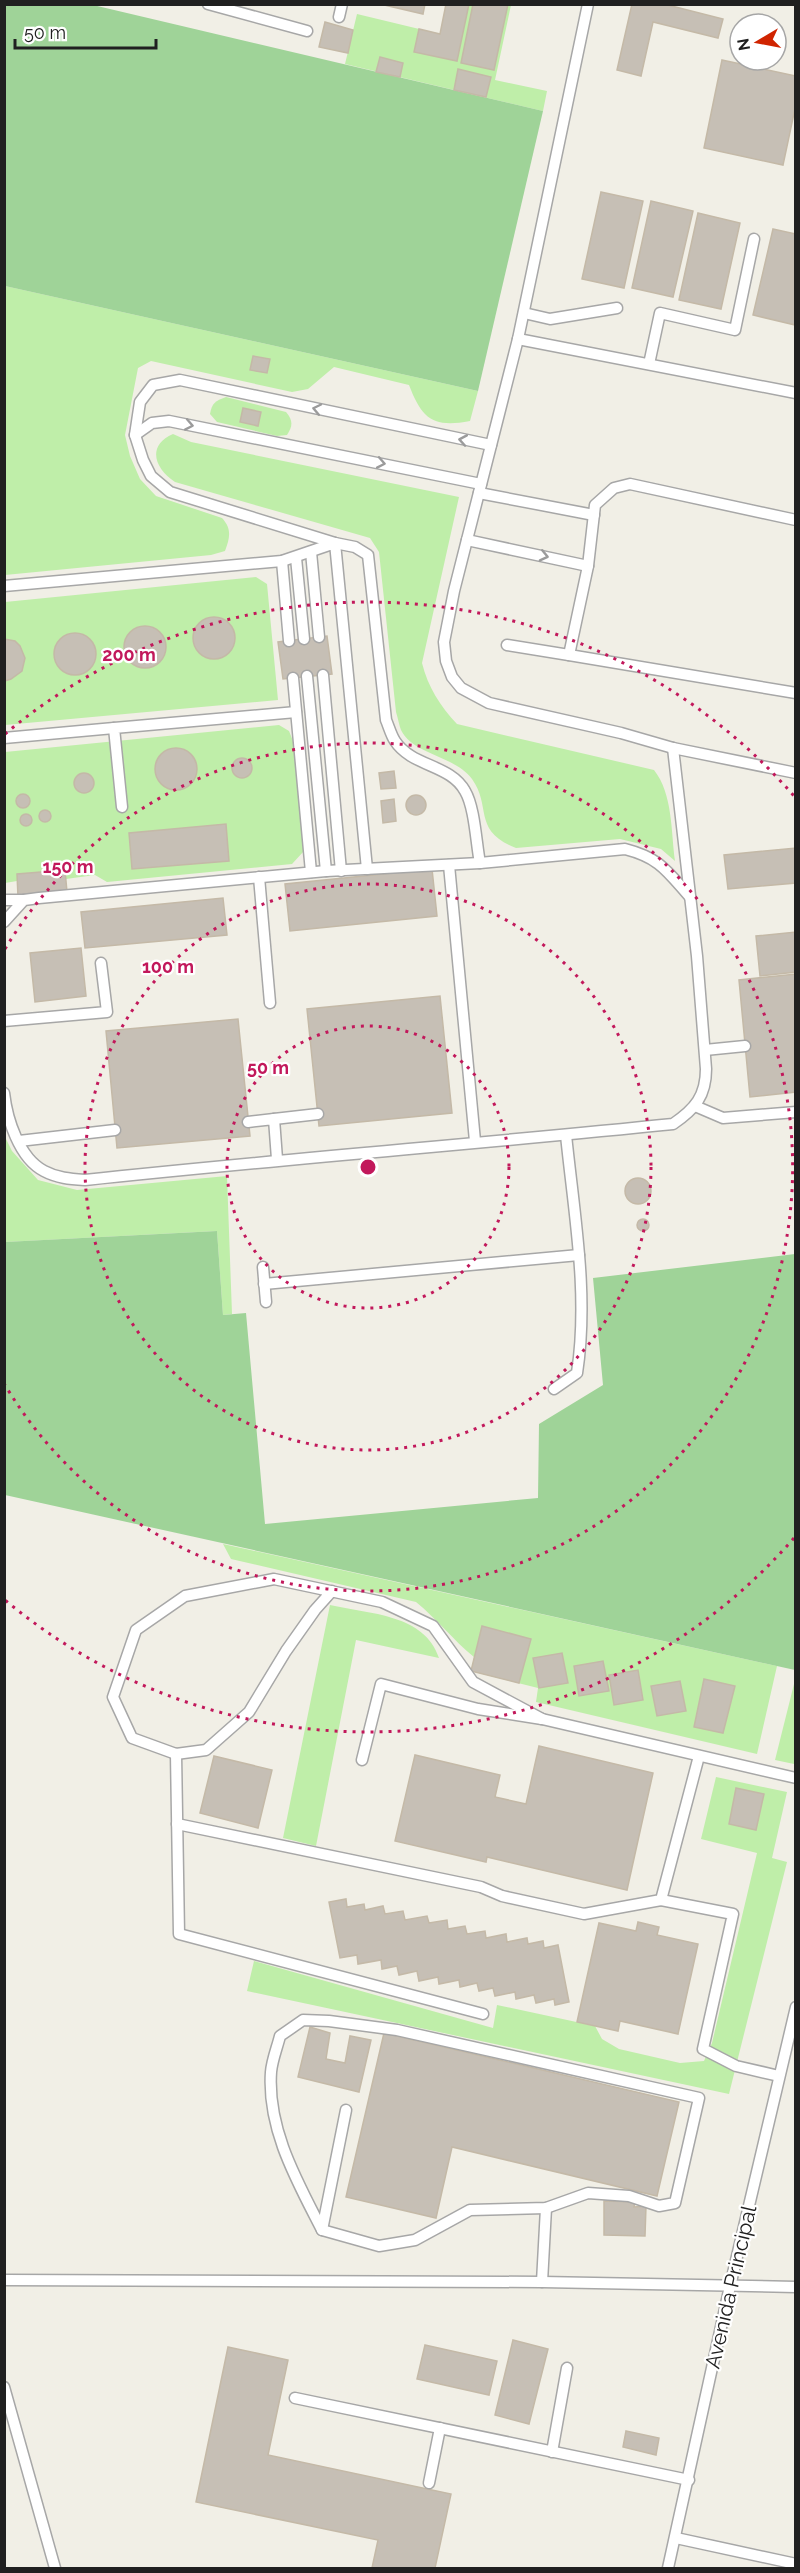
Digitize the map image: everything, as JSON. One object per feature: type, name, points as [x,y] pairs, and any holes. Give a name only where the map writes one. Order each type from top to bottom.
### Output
[{"type":"lane","points":[[208,4],[307,32]]},
{"type":"lane","points":[[339,16],[342,4]]},
{"type":"lane","points":[[588,4],[524,313],[444,642],[446,661],[452,677],[461,688],[489,703],[621,733],[673,748],[795,773]]},
{"type":"lane","points":[[649,364],[660,313],[735,330],[754,238]]},
{"type":"lane","points":[[524,313],[550,319],[617,308]]},
{"type":"lane","points":[[518,339],[795,393]]},
{"type":"lane","points":[[480,863],[471,806],[466,791],[448,773],[417,760],[395,741],[386,720],[368,555],[354,547],[170,492],[151,476],[135,435],[140,402],[153,385],[180,380],[491,445]]},
{"type":"lane","points":[[135,435],[152,423],[169,421],[594,515]]},
{"type":"lane","points":[[569,655],[588,566],[595,505],[614,488],[630,484],[795,520]]},
{"type":"lane","points":[[467,540],[588,566]]},
{"type":"lane","points":[[4,586],[282,561],[335,543]]},
{"type":"lane","points":[[335,543],[367,869]]},
{"type":"lane","points":[[311,552],[319,637]]},
{"type":"lane","points":[[296,558],[304,639]]},
{"type":"lane","points":[[282,561],[290,641]]},
{"type":"lane","points":[[507,645],[795,693]]},
{"type":"lane","points":[[323,675],[341,871]]},
{"type":"lane","points":[[307,676],[326,871]]},
{"type":"lane","points":[[293,678],[311,872]]},
{"type":"lane","points":[[4,738],[296,712]]},
{"type":"lane","points":[[114,728],[122,807]]},
{"type":"lane","points":[[4,1093],[7,1115],[30,1159],[42,1171],[63,1179],[85,1180],[277,1159],[673,1124],[695,1106],[706,1086],[705,1050],[673,748]]},
{"type":"lane","points":[[4,900],[24,900],[311,872],[480,863],[625,849],[647,855],[665,868],[690,897]]},
{"type":"lane","points":[[449,865],[476,1141]]},
{"type":"lane","points":[[259,877],[270,1003]]},
{"type":"lane","points":[[4,922],[24,900]]},
{"type":"lane","points":[[4,1021],[108,1012],[101,963]]},
{"type":"lane","points":[[705,1050],[745,1046]]},
{"type":"lane","points":[[695,1106],[723,1118],[795,1112]]},
{"type":"lane","points":[[248,1122],[318,1114]]},
{"type":"lane","points":[[274,1119],[277,1159]]},
{"type":"lane","points":[[19,1141],[115,1130]]},
{"type":"lane","points":[[554,1389],[577,1373],[582,1280],[566,1135]]},
{"type":"lane","points":[[264,1284],[579,1255]]},
{"type":"lane","points":[[263,1267],[266,1302]]},
{"type":"lane","points":[[332,1591],[286,1651],[249,1712],[206,1750],[176,1754],[132,1738],[112,1697],[136,1630],[185,1596],[274,1579],[332,1591],[382,1602],[433,1626],[473,1682],[542,1719]]},
{"type":"lane","points":[[362,1760],[381,1684],[478,1709],[542,1719],[795,1778]]},
{"type":"lane","points":[[176,1754],[179,1934],[483,2014]]},
{"type":"lane","points":[[661,1900],[699,1755]]},
{"type":"lane","points":[[177,1824],[481,1887],[502,1896],[584,1914],[661,1900],[733,1914],[703,2049],[736,2066],[779,2076]]},
{"type":"lane","name":"Avenida Principal","points":[[668,2568],[795,2007]]},
{"type":"lane","points":[[303,2020],[397,2030],[699,2098],[675,2203],[659,2206],[629,2196],[588,2193],[546,2208],[470,2210],[416,2240],[379,2246],[322,2230],[286,2160],[273,2108],[271,2072],[280,2036],[303,2020]]},
{"type":"lane","points":[[322,2230],[346,2110]]},
{"type":"lane","points":[[542,2282],[546,2208]]},
{"type":"lane","points":[[5,2277],[795,2287]]},
{"type":"lane","points":[[552,2452],[567,2368]]},
{"type":"lane","points":[[4,2386],[55,2568]]},
{"type":"lane","points":[[296,2398],[689,2480]]},
{"type":"lane","points":[[429,2483],[440,2428]]},
{"type":"lane","points":[[675,2538],[795,2564]]},
{"type":"green space","points":[[5,5],[93,5],[543,111],[478,391],[5,286]]},
{"type":"green space","points":[[446,5],[511,5],[495,80],[547,91],[543,111],[345,64],[357,14],[440,34]]},
{"type":"green space","points":[[5,286],[478,391],[470,421],[447,423],[438,422],[424,413],[409,385],[334,367],[308,389],[292,392],[151,361],[138,368],[125,435],[130,456],[140,479],[156,496],[222,518],[229,533],[225,551],[211,555],[5,575]]},
{"type":"green space","points":[[226,397],[286,412],[291,420],[289,432],[287,435],[277,436],[217,422],[210,414],[212,407],[217,401]]},
{"type":"green space","points":[[173,434],[191,442],[459,497],[422,663],[435,696],[457,724],[654,770],[665,790],[668,802],[675,861],[661,849],[620,839],[516,848],[493,834],[485,818],[478,789],[472,779],[455,765],[415,745],[401,730],[396,712],[379,552],[370,538],[175,482],[162,471],[156,458],[159,445]]},
{"type":"green space","points":[[256,577],[267,584],[278,700],[5,725],[5,602]]},
{"type":"green space","points":[[279,725],[289,731],[293,741],[304,851],[292,864],[107,882],[95,875],[66,879],[64,870],[17,874],[17,881],[5,883],[5,752]]},
{"type":"green space","points":[[4,1135],[12,1151],[38,1180],[77,1190],[227,1176],[232,1314],[223,1315],[217,1231],[5,1242]]},
{"type":"green space","points":[[217,1231],[223,1315],[246,1313],[265,1524],[538,1498],[539,1424],[603,1385],[593,1278],[795,1254],[795,1670],[5,1495],[5,1242]]},
{"type":"green space","points":[[223,1544],[777,1666],[757,1754],[536,1702],[538,1688],[471,1671],[474,1657],[416,1602],[231,1559]]},
{"type":"green space","points":[[330,1605],[378,1614],[409,1624],[422,1632],[432,1643],[439,1658],[356,1640],[316,1846],[283,1838]]},
{"type":"green space","points":[[795,1680],[796,1757],[794,1764],[775,1760]]},
{"type":"green space","points":[[716,1777],[787,1792],[772,1858],[787,1862],[729,2094],[247,1991],[254,1961],[493,2028],[497,2005],[595,2026],[602,2039],[619,2049],[680,2063],[704,2061],[712,2043],[757,1853],[701,1839]]},
{"type":"building","points":[[380,4],[425,4],[423,14]]},
{"type":"building","points":[[446,4],[469,4],[457,61],[414,52],[419,29],[440,34]]},
{"type":"building","points":[[473,4],[508,4],[494,70],[461,63]]},
{"type":"building","points":[[632,4],[664,4],[723,19],[718,38],[653,22],[641,76],[617,70]]},
{"type":"building","points":[[325,22],[353,30],[348,53],[319,47]]},
{"type":"building","points":[[380,57],[403,63],[400,77],[376,72]]},
{"type":"building","points":[[722,60],[728,61],[728,72],[778,72],[796,76],[796,104],[783,165],[704,148]]},
{"type":"building","points":[[458,69],[491,77],[486,97],[454,90]]},
{"type":"building","points":[[601,192],[643,201],[624,288],[582,279]]},
{"type":"building","points":[[651,201],[693,211],[673,297],[632,288]]},
{"type":"building","points":[[698,213],[740,223],[721,309],[679,300]]},
{"type":"building","points":[[773,229],[796,234],[795,325],[753,315]]},
{"type":"building","points":[[253,356],[270,359],[267,373],[250,370]]},
{"type":"building","points":[[243,408],[261,412],[258,426],[240,422]]},
{"type":"building","points":[[214,617],[229,623],[235,638],[229,653],[214,659],[199,653],[193,638],[199,623]]},
{"type":"building","points":[[145,626],[160,632],[166,647],[160,662],[145,668],[130,662],[124,647],[130,632]]},
{"type":"building","points":[[75,633],[90,639],[96,654],[90,669],[75,675],[60,669],[54,654],[60,639]]},
{"type":"building","points":[[327,636],[332,674],[283,679],[278,642]]},
{"type":"building","points":[[4,639],[15,641],[25,658],[22,671],[5,681]]},
{"type":"building","points":[[176,748],[191,754],[197,769],[191,784],[176,790],[161,784],[155,769],[161,754]]},
{"type":"building","points":[[242,758],[249,761],[252,768],[249,775],[242,778],[235,775],[232,768],[235,761]]},
{"type":"building","points":[[394,771],[396,788],[381,789],[379,773]]},
{"type":"building","points":[[84,773],[91,776],[94,783],[91,790],[84,793],[77,790],[74,783],[77,776]]},
{"type":"building","points":[[23,794],[28,796],[30,801],[28,806],[23,808],[18,806],[16,801],[18,796]]},
{"type":"building","points":[[416,795],[423,798],[426,805],[423,812],[416,815],[409,812],[406,805],[409,798]]},
{"type":"building","points":[[394,799],[396,821],[383,823],[381,801]]},
{"type":"building","points":[[45,810],[51,816],[45,822],[39,816]]},
{"type":"building","points":[[28,814],[32,820],[28,826],[24,826],[20,818]]},
{"type":"building","points":[[226,824],[229,861],[132,869],[129,833]]},
{"type":"building","points":[[796,848],[796,883],[728,889],[724,855]]},
{"type":"building","points":[[432,869],[437,916],[290,931],[285,884]]},
{"type":"building","points":[[65,870],[67,892],[18,897],[17,874]]},
{"type":"building","points":[[223,898],[227,935],[85,948],[81,912]]},
{"type":"building","points":[[796,932],[796,972],[760,976],[756,936]]},
{"type":"building","points":[[81,948],[86,996],[35,1002],[30,953]]},
{"type":"building","points":[[796,974],[796,1092],[750,1097],[739,980]]},
{"type":"building","points":[[440,996],[452,1113],[319,1126],[307,1009]]},
{"type":"building","points":[[238,1019],[250,1136],[117,1148],[106,1031]]},
{"type":"building","points":[[638,1178],[647,1182],[651,1191],[647,1200],[638,1204],[629,1200],[625,1191],[629,1182]]},
{"type":"building","points":[[645,1219],[649,1225],[645,1231],[641,1231],[637,1223]]},
{"type":"building","points":[[482,1626],[531,1639],[519,1683],[471,1671]]},
{"type":"building","points":[[562,1653],[568,1683],[539,1688],[533,1658]]},
{"type":"building","points":[[603,1661],[609,1691],[579,1696],[574,1666]]},
{"type":"building","points":[[638,1670],[643,1700],[614,1705],[609,1675]]},
{"type":"building","points":[[704,1679],[735,1686],[723,1733],[694,1727]]},
{"type":"building","points":[[680,1681],[686,1711],[657,1716],[651,1686]]},
{"type":"building","points":[[539,1746],[653,1773],[627,1890],[487,1857],[486,1862],[395,1841],[415,1755],[500,1775],[495,1797],[526,1804]]},
{"type":"building","points":[[214,1756],[272,1770],[258,1828],[200,1813]]},
{"type":"building","points":[[736,1788],[764,1794],[756,1830],[729,1824]]},
{"type":"building","points":[[346,1899],[347,1907],[364,1904],[365,1910],[383,1906],[385,1914],[403,1911],[405,1920],[427,1916],[429,1923],[447,1920],[448,1929],[465,1926],[467,1934],[485,1931],[486,1938],[506,1934],[507,1942],[527,1938],[528,1944],[543,1941],[544,1948],[558,1945],[569,2002],[555,2005],[554,1999],[536,2003],[534,1995],[516,1999],[515,1992],[495,1996],[493,1988],[479,1991],[477,1983],[460,1987],[459,1980],[439,1984],[438,1977],[419,1981],[417,1971],[399,1975],[397,1966],[382,1969],[381,1960],[358,1964],[357,1955],[340,1958],[329,1902]]},
{"type":"building","points":[[638,1922],[659,1927],[657,1935],[698,1944],[678,2034],[620,2021],[618,2031],[577,2022],[599,1923],[636,1931]]},
{"type":"building","points":[[310,2027],[330,2033],[326,2059],[345,2063],[350,2036],[371,2040],[359,2092],[298,2077]]},
{"type":"building","points":[[384,2033],[679,2102],[657,2196],[452,2147],[436,2218],[346,2197]]},
{"type":"building","points":[[604,2201],[635,2202],[634,2207],[646,2206],[645,2236],[604,2235]]},
{"type":"building","points":[[513,2340],[548,2349],[529,2424],[495,2415]]},
{"type":"building","points":[[425,2345],[497,2361],[489,2395],[417,2379]]},
{"type":"building","points":[[228,2347],[288,2360],[268,2455],[451,2494],[435,2568],[372,2568],[378,2540],[196,2502]]},
{"type":"building","points":[[626,2431],[659,2438],[656,2455],[623,2447]]}]
